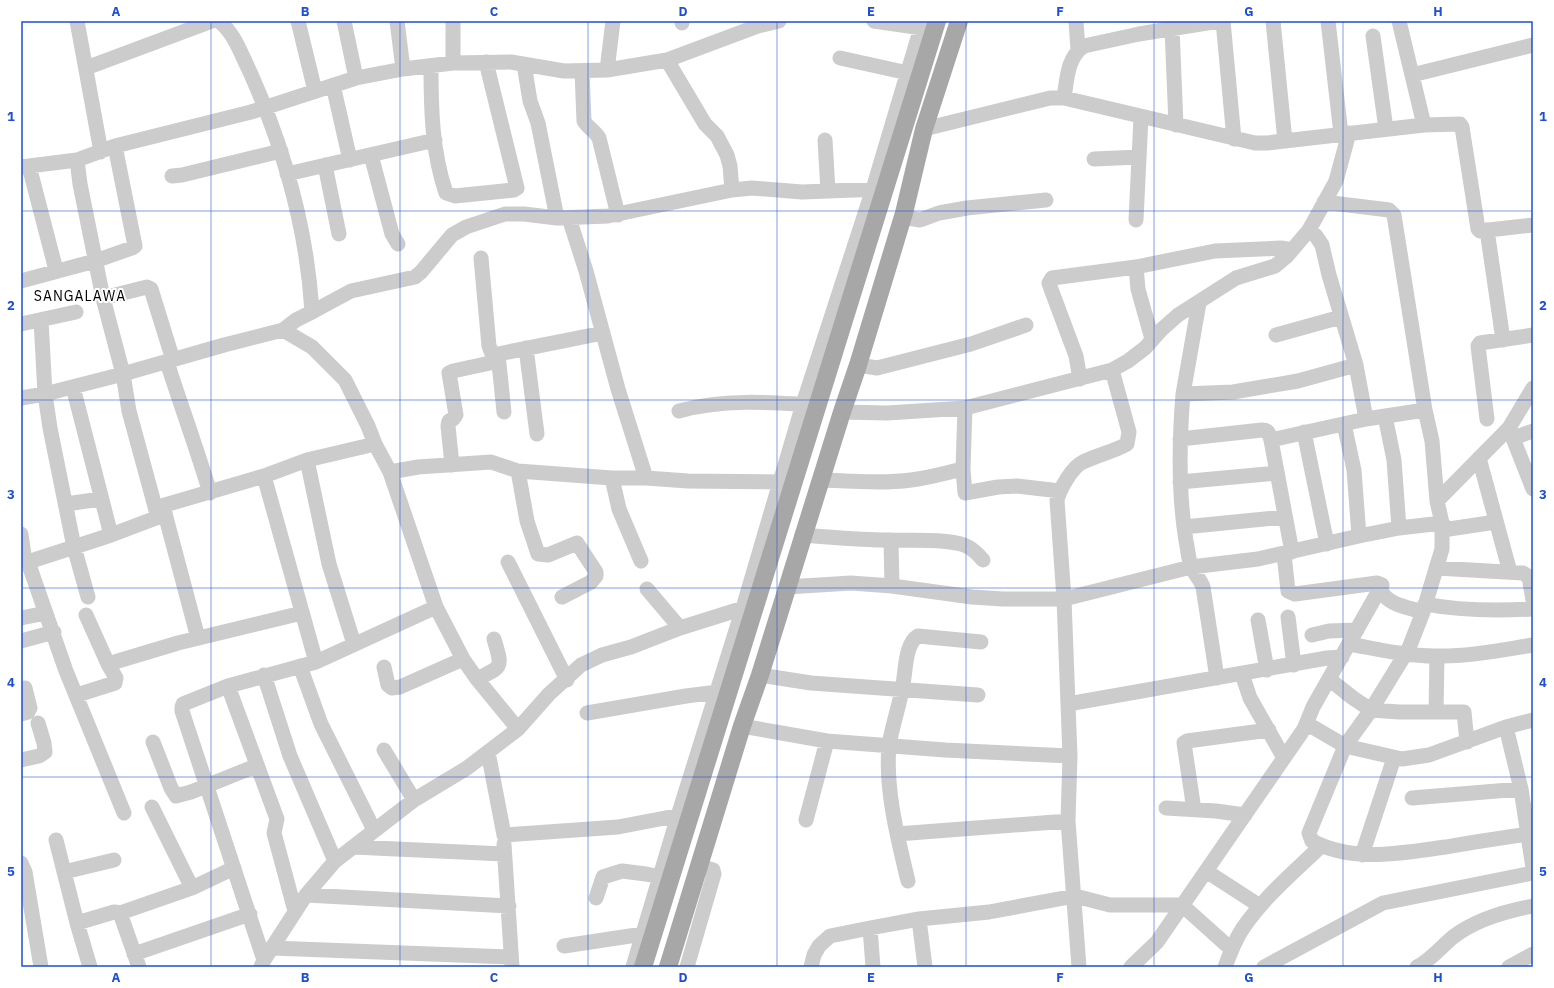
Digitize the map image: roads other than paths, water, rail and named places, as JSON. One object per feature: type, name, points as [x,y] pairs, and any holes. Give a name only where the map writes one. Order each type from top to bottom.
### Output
[{"type":"main road","points":[[674,965],[699,866],[742,726],[760,675],[802,535],[822,480],[842,412],[858,366],[904,213],[924,129],[959,21]]},
{"type":"main road","points":[[643,967],[648,935],[665,878],[928,25]]},
{"type":"street","points":[[77,21],[101,152]]},
{"type":"street","points":[[86,68],[212,21]]},
{"type":"street","points":[[219,21],[239,46],[281,151],[305,250],[312,312]]},
{"type":"street","points":[[298,21],[315,91]]},
{"type":"street","points":[[344,21],[356,78]]},
{"type":"street","points":[[397,21],[403,69]]},
{"type":"street","points":[[453,21],[453,63]]},
{"type":"street","points":[[607,70],[613,21]]},
{"type":"street","points":[[56,270],[25,166],[77,160],[115,146],[265,108],[356,78],[403,69],[453,63],[511,62],[564,71],[607,70],[667,60],[758,26],[779,21]]},
{"type":"street","points":[[874,21],[928,25]]},
{"type":"street","points":[[1076,21],[1078,50]]},
{"type":"street","points":[[1064,98],[1072,59],[1078,50],[1084,46],[1138,27],[1172,28],[1197,23],[1219,21]]},
{"type":"street","points":[[1223,21],[1234,139]]},
{"type":"street","points":[[1273,21],[1285,141]]},
{"type":"street","points":[[842,412],[887,413],[965,408],[1112,370],[1128,361],[1144,348],[1161,330],[1178,316],[1236,278],[1274,266],[1287,256],[1309,230],[1336,182],[1345,134],[1328,21]]},
{"type":"street","points":[[1399,21],[1424,125]]},
{"type":"street","points":[[1172,28],[1176,126]]},
{"type":"street","points":[[1373,36],[1386,129]]},
{"type":"street","points":[[1412,75],[1533,45]]},
{"type":"street","points":[[840,58],[913,74]]},
{"type":"street","points":[[667,60],[705,124],[717,136],[727,155],[730,166],[732,190]]},
{"type":"street","points":[[431,66],[431,116],[436,158],[446,193],[454,196],[500,192],[514,190],[517,188],[486,62]]},
{"type":"street","points":[[524,64],[530,101],[538,123],[563,218],[603,333],[618,389],[646,478]]},
{"type":"street","points":[[582,71],[584,121],[595,131],[599,138],[618,215]]},
{"type":"street","points":[[333,85],[350,160]]},
{"type":"street","points":[[924,129],[1050,98],[1064,98],[1176,126],[1255,143],[1424,125],[1460,124],[1462,128],[1477,226],[1480,231],[1533,225]]},
{"type":"street","points":[[1136,220],[1141,117]]},
{"type":"street","points":[[287,174],[435,140]]},
{"type":"street","points":[[826,140],[828,191]]},
{"type":"street","points":[[21,281],[56,270],[96,261],[135,246],[115,146]]},
{"type":"street","points":[[172,176],[182,175],[281,151]]},
{"type":"street","points":[[371,155],[392,234],[398,244]]},
{"type":"street","points":[[1094,159],[1139,157]]},
{"type":"street","points":[[28,562],[111,535],[156,518],[158,514],[129,410],[123,374],[103,298],[77,160]]},
{"type":"street","points":[[325,165],[339,234]]},
{"type":"street","points":[[21,398],[45,394],[123,374],[284,330],[296,320],[351,291],[415,276],[421,272],[452,235],[466,226],[506,214],[524,214],[563,218],[618,215],[732,190],[752,188],[802,192],[878,189]]},
{"type":"street","points":[[500,192],[506,214]]},
{"type":"street","points":[[904,213],[908,218],[920,220],[939,213],[967,208],[1046,200]]},
{"type":"street","points":[[1324,202],[1389,210],[1394,215],[1432,441],[1437,501],[1442,523],[1442,550],[1424,608],[1409,648],[1371,710],[1345,746],[1309,833],[1312,841],[1321,846],[1362,855],[1402,853],[1528,834]]},
{"type":"street","points":[[1309,230],[1316,236],[1322,245],[1341,317],[1356,365],[1366,419]]},
{"type":"street","points":[[1487,230],[1503,340]]},
{"type":"street","points":[[1080,379],[1076,356],[1059,315],[1049,283],[1052,278],[1136,267],[1214,251],[1281,248],[1292,250]]},
{"type":"street","points":[[481,258],[489,346],[496,356],[504,412]]},
{"type":"street","points":[[1136,267],[1138,289],[1152,340]]},
{"type":"street","points":[[103,298],[147,288],[151,289],[182,408],[196,445],[210,493]]},
{"type":"street","points":[[1199,303],[1183,394],[1180,438],[1180,482],[1184,528],[1191,567],[1200,579],[1203,587],[1217,678]]},
{"type":"street","points":[[21,324],[76,312]]},
{"type":"street","points":[[1276,335],[1341,317]]},
{"type":"street","points":[[41,320],[45,394],[50,428],[74,547],[88,597]]},
{"type":"street","points":[[858,366],[877,368],[971,344],[1026,325]]},
{"type":"street","points":[[284,330],[312,347],[345,380],[390,472],[436,607],[463,659],[477,679],[518,729]]},
{"type":"street","points":[[452,464],[448,426],[449,421],[456,415],[449,373],[490,363],[496,356],[526,348],[603,333]]},
{"type":"street","points":[[1487,419],[1478,346],[1480,343],[1533,335]]},
{"type":"street","points":[[526,348],[537,434]]},
{"type":"street","points":[[1183,394],[1233,392],[1298,381],[1356,365]]},
{"type":"street","points":[[1079,967],[1075,896],[1068,821],[1070,756],[1064,599],[1057,500],[1060,490],[1081,462],[1119,449],[1127,444],[1129,432],[1112,370]]},
{"type":"street","points":[[72,387],[111,535]]},
{"type":"street","points":[[1437,501],[1479,458],[1511,433],[1533,388]]},
{"type":"street","points":[[679,411],[695,407],[764,401],[810,405]]},
{"type":"street","points":[[965,408],[963,469],[964,491],[966,493],[998,487],[1017,486],[1060,490]]},
{"type":"street","points":[[1271,440],[1366,419],[1426,410]]},
{"type":"street","points":[[1385,416],[1394,460],[1399,528]]},
{"type":"street","points":[[1344,424],[1354,470],[1359,536]]},
{"type":"street","points":[[1131,967],[1157,942],[1304,729],[1313,707],[1382,585],[1377,583],[1291,594],[1288,591],[1288,553],[1285,517],[1269,433],[1266,430],[1262,430],[1180,438]]},
{"type":"street","points":[[1511,433],[1533,431]]},
{"type":"street","points":[[1304,432],[1327,544]]},
{"type":"street","points":[[1511,433],[1531,480]]},
{"type":"street","points":[[198,638],[164,510],[165,505],[264,476],[307,460],[375,444]]},
{"type":"street","points":[[1479,458],[1510,572]]},
{"type":"street","points":[[307,460],[328,564],[354,644]]},
{"type":"street","points":[[390,472],[418,467],[491,462],[518,472],[688,481],[787,482]]},
{"type":"street","points":[[822,480],[866,482],[910,481],[929,478],[963,469]]},
{"type":"street","points":[[518,472],[527,521],[538,554],[548,555],[577,543],[596,572],[596,576],[591,582],[562,596]]},
{"type":"street","points":[[1180,482],[1277,473]]},
{"type":"street","points":[[264,476],[316,662]]},
{"type":"street","points":[[612,478],[619,509],[641,561]]},
{"type":"street","points":[[66,504],[101,499]]},
{"type":"street","points":[[1184,528],[1285,517]]},
{"type":"street","points":[[1442,523],[1449,529],[1496,522]]},
{"type":"street","points":[[787,587],[851,583],[892,586],[972,597],[1003,599],[1064,599],[1191,567],[1258,559],[1399,528],[1442,523]]},
{"type":"street","points":[[21,534],[24,555],[54,632],[66,671],[124,813]]},
{"type":"street","points":[[802,535],[854,539],[928,541],[958,544],[965,545],[977,552],[984,560]]},
{"type":"street","points":[[891,540],[892,586]]},
{"type":"street","points":[[508,562],[567,680]]},
{"type":"street","points":[[1436,568],[1523,573],[1529,578],[1533,600]]},
{"type":"street","points":[[647,589],[680,628]]},
{"type":"street","points":[[1380,589],[1383,595],[1396,604],[1424,608],[1497,611],[1533,609]]},
{"type":"street","points":[[266,958],[295,911],[335,860],[414,800],[467,768],[518,729],[549,694],[567,680],[581,665],[602,655],[631,647],[680,628],[749,606]]},
{"type":"street","points":[[266,958],[207,786],[182,707],[183,704],[228,686],[316,662],[436,607]]},
{"type":"street","points":[[21,618],[46,613]]},
{"type":"street","points":[[108,664],[198,638],[302,613]]},
{"type":"street","points":[[77,695],[115,683],[116,678],[108,664],[86,615]]},
{"type":"street","points":[[1288,617],[1294,665]]},
{"type":"street","points":[[1258,620],[1267,670]]},
{"type":"street","points":[[1312,635],[1329,631],[1357,630]]},
{"type":"street","points":[[21,641],[54,632]]},
{"type":"street","points":[[908,881],[897,834],[890,781],[890,746],[902,689],[908,650],[913,639],[918,636],[982,642]]},
{"type":"street","points":[[477,679],[496,670],[500,663],[494,639]]},
{"type":"street","points":[[1068,704],[1294,665],[1328,658],[1345,651],[1437,656],[1469,654],[1533,645]]},
{"type":"street","points":[[1436,712],[1437,656]]},
{"type":"street","points":[[384,667],[388,685],[392,688],[400,687],[463,659]]},
{"type":"street","points":[[300,666],[321,724],[374,830]]},
{"type":"street","points":[[1242,674],[1250,698],[1284,758]]},
{"type":"street","points":[[264,675],[290,756],[335,860]]},
{"type":"street","points":[[760,675],[811,683],[978,695]]},
{"type":"street","points":[[1329,679],[1371,710],[1399,712],[1464,712],[1466,742]]},
{"type":"street","points":[[228,686],[277,820],[274,833],[295,911]]},
{"type":"street","points":[[21,714],[28,712],[30,708],[25,688]]},
{"type":"street","points":[[587,713],[686,696],[710,693],[721,696]]},
{"type":"street","points":[[1304,729],[1311,726],[1345,746],[1402,759],[1429,755],[1506,727],[1533,720]]},
{"type":"street","points":[[21,760],[39,756],[45,752],[38,723]]},
{"type":"street","points":[[742,726],[827,741],[945,750],[1070,756]]},
{"type":"street","points":[[1264,967],[1383,903],[1528,874],[1531,872],[1533,869],[1521,789],[1506,727]]},
{"type":"street","points":[[1194,810],[1184,743],[1187,741],[1269,730]]},
{"type":"street","points":[[806,820],[827,741]]},
{"type":"street","points":[[153,742],[171,788],[176,796],[207,786],[256,766]]},
{"type":"street","points":[[384,750],[414,800]]},
{"type":"street","points":[[266,958],[512,962],[504,854],[504,834],[488,752]]},
{"type":"street","points":[[1362,855],[1394,758]]},
{"type":"street","points":[[1412,798],[1521,789]]},
{"type":"street","points":[[152,807],[192,888]]},
{"type":"street","points":[[1166,808],[1244,815]]},
{"type":"street","points":[[504,834],[618,827],[685,814]]},
{"type":"street","points":[[897,834],[1068,821]]},
{"type":"street","points":[[56,840],[77,924],[90,967]]},
{"type":"street","points":[[1225,967],[1231,949],[1242,929],[1260,906],[1321,846]]},
{"type":"street","points":[[353,847],[504,854]]},
{"type":"street","points":[[64,872],[114,860]]},
{"type":"street","points":[[21,863],[25,872],[24,891],[37,941],[41,967]]},
{"type":"street","points":[[687,967],[714,874],[713,870],[699,866]]},
{"type":"street","points":[[77,924],[114,912],[120,913],[192,888],[234,868]]},
{"type":"street","points":[[596,898],[603,877],[622,871],[665,878]]},
{"type":"street","points":[[1206,871],[1260,906]]},
{"type":"street","points":[[306,896],[509,906]]},
{"type":"street","points":[[812,967],[814,955],[819,946],[830,936],[919,919],[989,912],[1075,896],[1110,905],[1182,905],[1231,949]]},
{"type":"street","points":[[1417,967],[1433,956],[1465,928],[1480,921],[1533,906]]},
{"type":"street","points":[[120,913],[136,961],[250,914]]},
{"type":"street","points":[[919,919],[925,967]]},
{"type":"street","points":[[870,928],[873,967]]},
{"type":"street","points":[[564,946],[648,935]]},
{"type":"street","points":[[633,967],[648,935]]},
{"type":"street","points":[[1509,967],[1533,954]]},
{"type":"district","name":"SANGALAWA","points":[[80,296]]}]
